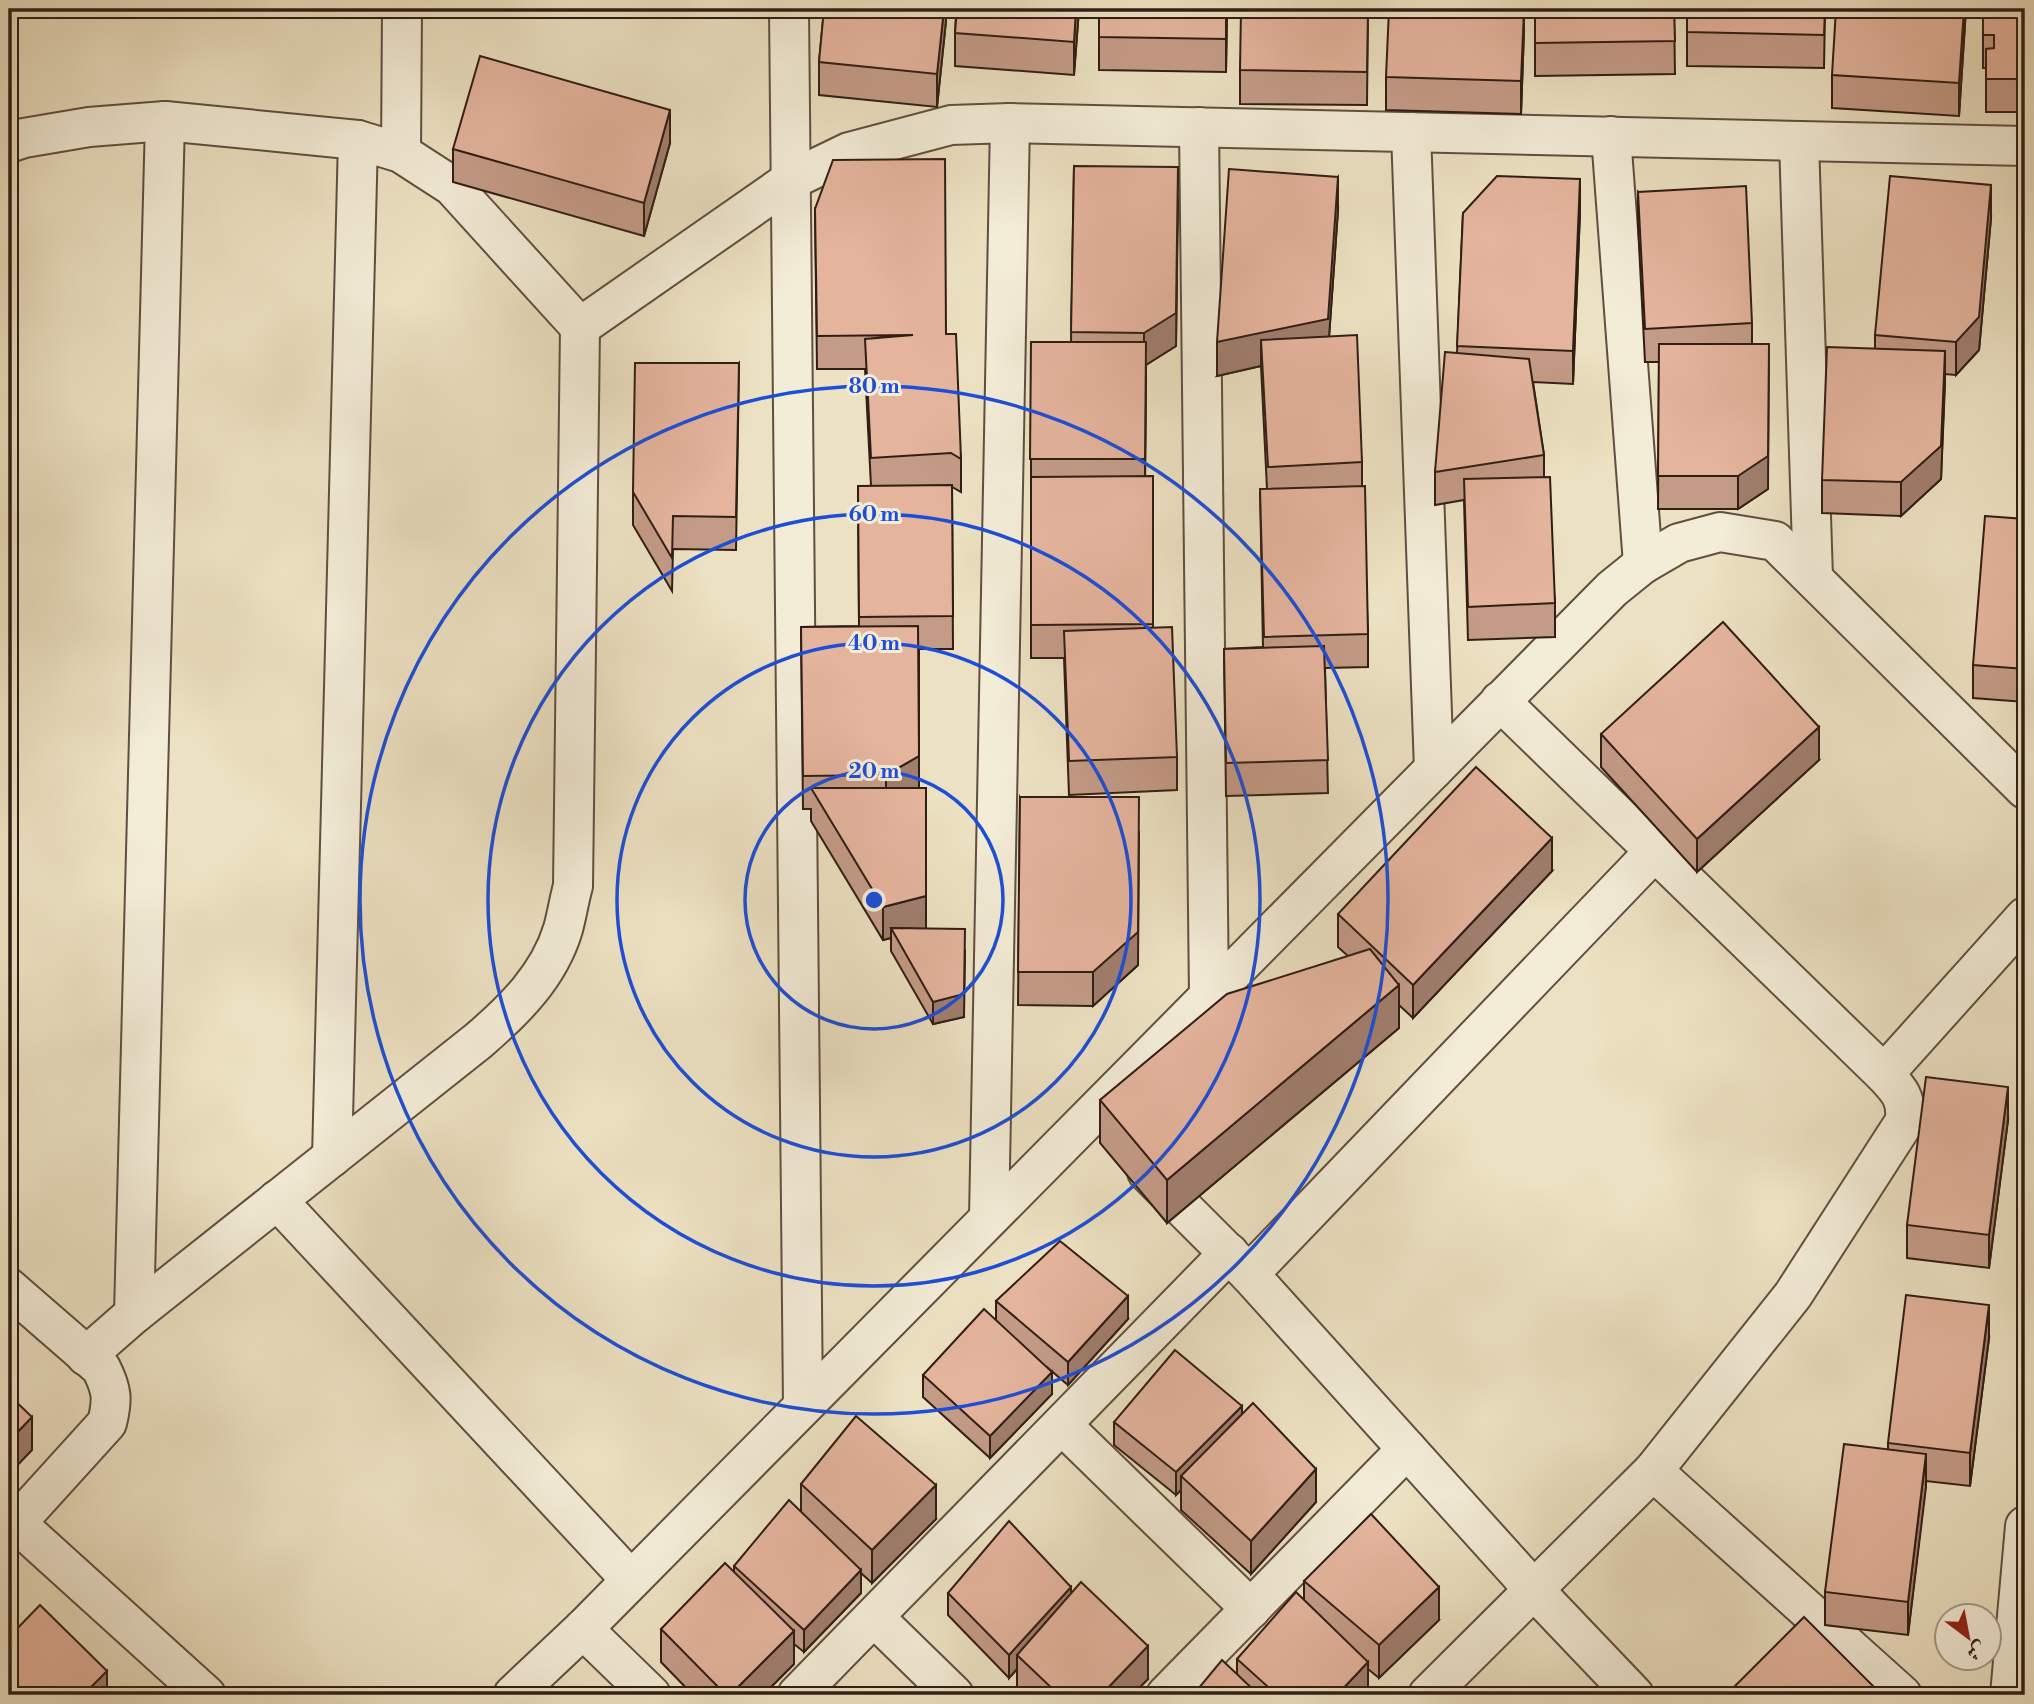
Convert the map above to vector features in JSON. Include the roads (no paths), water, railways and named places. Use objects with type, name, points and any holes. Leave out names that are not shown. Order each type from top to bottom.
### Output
[{"type":"street","points":[[401,153],[402,9]]},
{"type":"street","points":[[789,9],[803,1406]]},
{"type":"street","points":[[134,1314],[165,121]]},
{"type":"street","points":[[9,143],[89,127],[165,121],[359,140],[401,153],[452,186],[579,327],[573,886],[562,931],[542,973],[514,1010],[134,1314],[86,1356]]},
{"type":"street","points":[[989,1218],[1010,124]]},
{"type":"street","points":[[579,327],[791,180],[849,152],[951,125],[1199,127],[2025,146]]},
{"type":"street","points":[[1199,127],[1209,996]]},
{"type":"street","points":[[1410,132],[1434,769]]},
{"type":"street","points":[[1611,136],[1643,564]]},
{"type":"street","points":[[332,1157],[359,140]]},
{"type":"street","points":[[1799,141],[1813,578]]},
{"type":"street","points":[[513,1695],[583,1629],[989,1218],[1107,1132],[1209,996],[1612,589],[1643,564],[1679,543],[1720,532],[1776,541],[2025,789]]},
{"type":"street","points":[[1428,1695],[1653,1471],[1793,1295],[1905,1121],[1906,1104],[1897,1087],[1500,701]]},
{"type":"street","points":[[797,1695],[1062,1426],[1239,1264],[1655,851]]},
{"type":"street","points":[[1884,1074],[2025,916]]},
{"type":"street","points":[[1107,1132],[1239,1264],[1535,1591],[1634,1695]]},
{"type":"street","points":[[277,1200],[631,1580]]},
{"type":"street","points":[[9,1288],[101,1368],[109,1385],[112,1404],[107,1423],[12,1527],[206,1695]]},
{"type":"street","points":[[1062,1426],[1251,1609]]},
{"type":"street","points":[[1166,1695],[1407,1449]]},
{"type":"street","points":[[1653,1471],[1902,1695]]},
{"type":"street","points":[[2010,1695],[2025,1526]]},
{"type":"street","points":[[874,1617],[954,1695]]},
{"type":"street","points":[[583,1629],[651,1695]]}]
